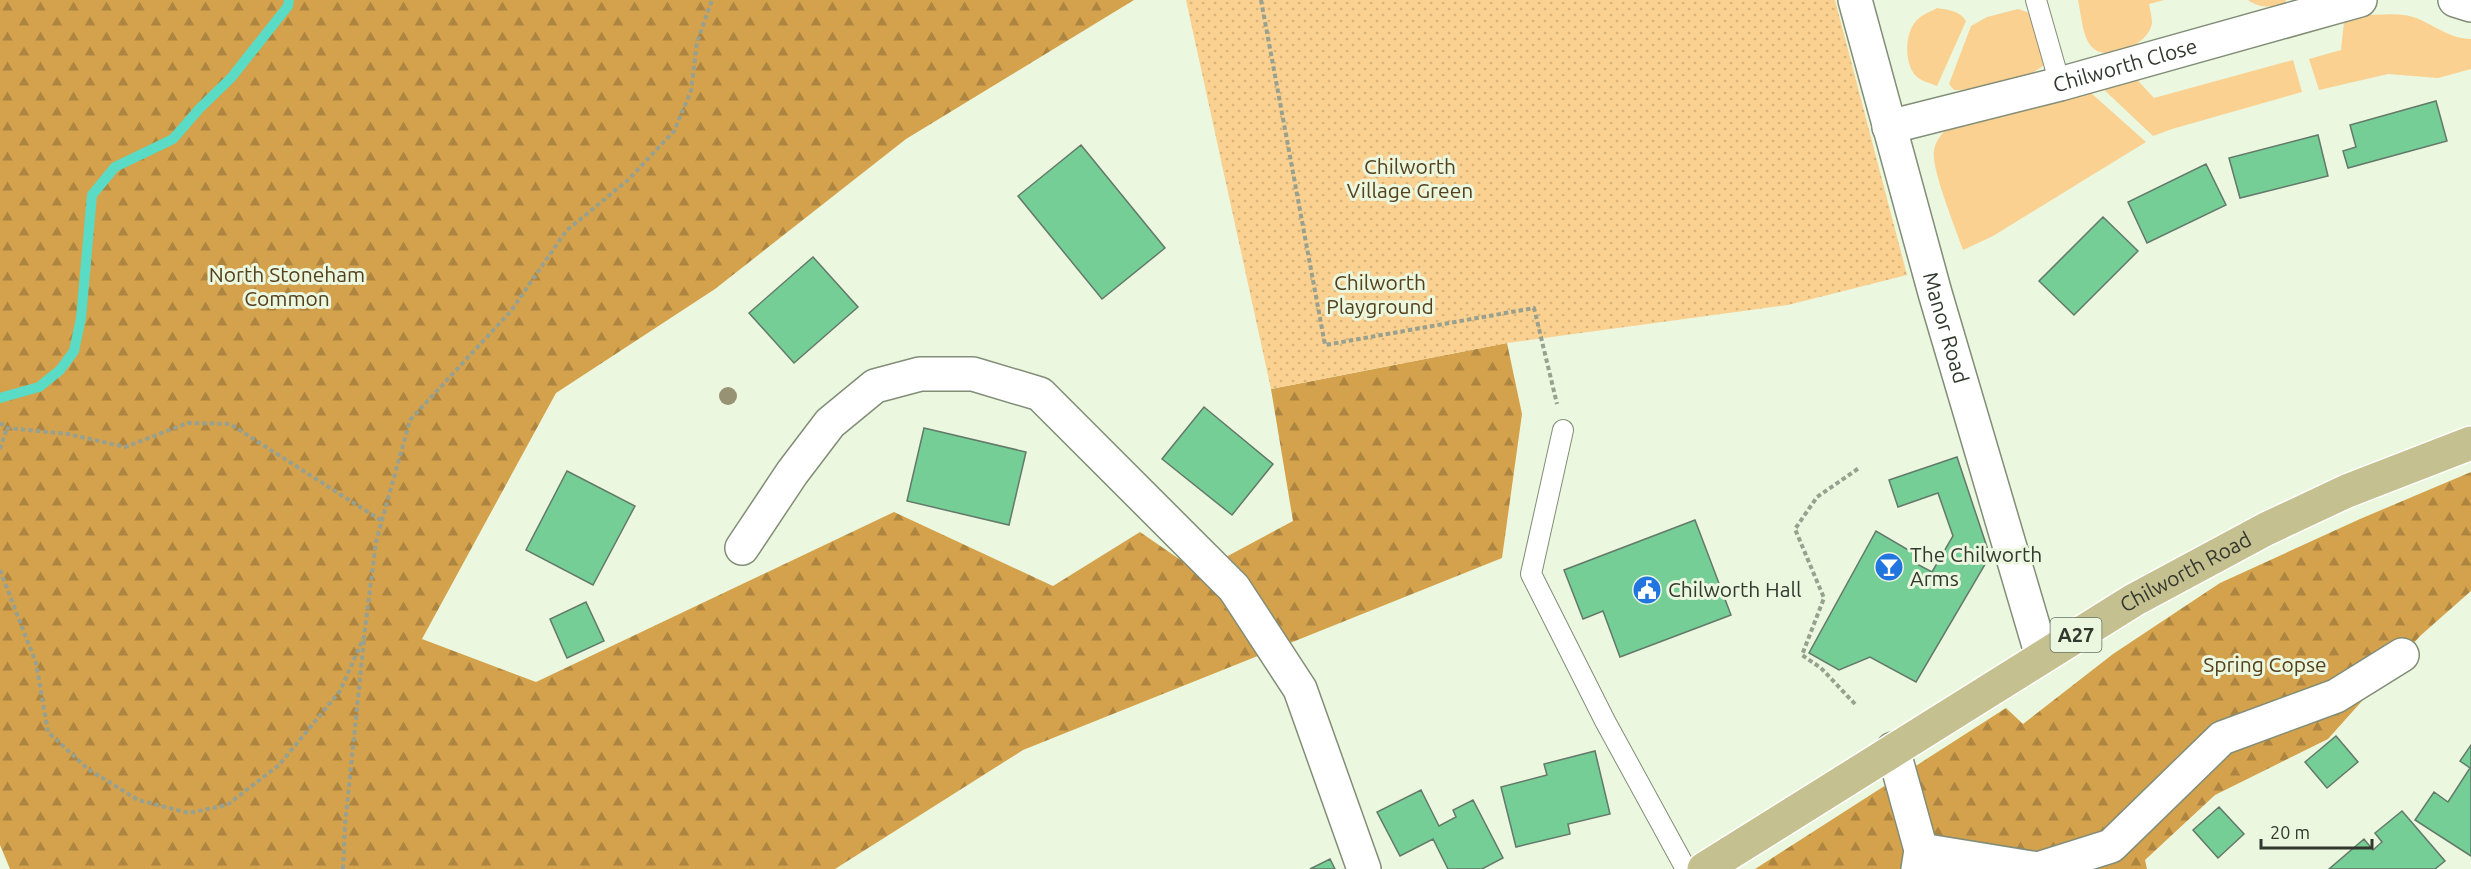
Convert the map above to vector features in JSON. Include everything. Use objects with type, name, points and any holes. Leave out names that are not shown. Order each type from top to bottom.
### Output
[{"type":"main road","name":"Chilworth Road","points":[[1704,869],[2134,600],[2266,529],[2347,491],[2471,443]]},
{"type":"street","name":"Manor Road","points":[[1855,0],[1889,127],[2042,656]]},
{"type":"street","name":"Chilworth Close","points":[[1889,127],[2060,84],[2360,0]]},
{"type":"street","points":[[2455,0],[2471,5]]},
{"type":"street","points":[[742,548],[792,473],[830,423],[875,386],[920,374],[973,374],[1040,394],[1234,588],[1300,688],[1364,869]]},
{"type":"street","points":[[1893,749],[1919,860],[2038,869],[2111,846],[2222,738],[2336,696],[2402,655]]},
{"type":"lane","points":[[2036,0],[2060,84]]},
{"type":"lane","points":[[1563,430],[1530,574],[1605,721],[1686,869]]},
{"type":"path","points":[[343,869],[345,825],[376,542],[410,420],[511,311],[566,231],[628,180],[674,131],[691,91],[697,42],[712,0]]},
{"type":"path","points":[[1261,0],[1325,345],[1534,308],[1563,430]]},
{"type":"path","points":[[0,423],[7,429],[68,434],[124,447],[188,423],[230,424],[382,521]]},
{"type":"path","points":[[0,449],[7,429]]},
{"type":"path","points":[[1855,704],[1821,668],[1802,655],[1824,598],[1795,529],[1817,497],[1859,468]]},
{"type":"path","points":[[0,570],[36,663],[48,732],[87,769],[138,800],[189,813],[227,805],[279,765],[340,691],[364,637]]},
{"type":"green space","name":"North Stoneham Common","points":[[0,0],[1134,0],[906,139],[715,289],[556,393],[422,639],[536,682],[894,512],[1053,586],[1140,532],[1198,572],[1293,521],[1271,389],[1507,343],[1522,414],[1502,558],[1023,750],[835,869],[10,869],[0,845]]},
{"type":"green space","name":"Chilworth Village Green","points":[[1186,0],[1835,0],[1907,275],[1788,305],[1507,343],[1271,389]]},
{"type":"green space","points":[[2078,0],[2164,0],[2149,4],[2152,23],[2143,38],[2126,50],[2106,53],[2098,51],[2088,41]]},
{"type":"green space","points":[[2248,0],[2286,0],[2286,4],[2262,6]]},
{"type":"green space","points":[[1937,8],[1957,13],[1966,21],[1937,86],[1915,75],[1909,63],[1907,48],[1912,26],[1923,15]]},
{"type":"green space","points":[[2018,9],[2027,12],[2035,22],[2045,64],[2027,75],[2002,83],[1954,90],[1949,84],[1971,26],[1987,17]]},
{"type":"green space","points":[[2398,14],[2413,17],[2453,36],[2471,39],[2471,69],[2438,78],[2388,74],[2319,90],[2309,59],[2341,50],[2344,22],[2352,15]]},
{"type":"green space","points":[[2293,60],[2302,92],[2153,136],[2099,85],[2128,70],[2154,98]]},
{"type":"green space","points":[[2082,85],[2146,142],[1993,236],[1963,250],[1936,171],[1934,151],[1939,138],[1948,127]]},
{"type":"green space","name":"Spring Copse","points":[[2471,472],[2471,591],[2420,636],[2328,739],[2215,795],[2145,860],[2147,869],[1755,869],[2006,708],[2023,724],[2113,654],[2220,583],[2360,519]]},
{"type":"building","points":[[2436,101],[2447,141],[2348,168],[2343,151],[2356,147],[2350,125]]},
{"type":"building","points":[[2318,135],[2328,176],[2240,198],[2229,158]]},
{"type":"building","points":[[1081,145],[1165,248],[1102,299],[1018,196]]},
{"type":"building","points":[[2206,164],[2226,205],[2147,243],[2128,202]]},
{"type":"building","points":[[2103,217],[2138,251],[2074,315],[2039,281]]},
{"type":"building","points":[[813,257],[858,307],[794,363],[749,313]]},
{"type":"building","points":[[1204,407],[1273,464],[1232,515],[1162,459]]},
{"type":"building","points":[[924,428],[1026,452],[1009,525],[907,501]]},
{"type":"building","name":"The Chilworth Arms","points":[[1957,457],[1990,556],[1916,682],[1870,657],[1839,670],[1809,653],[1876,531],[1917,555],[1913,562],[1932,572],[1953,536],[1938,493],[1898,507],[1889,480]]},
{"type":"building","points":[[567,471],[635,506],[593,585],[526,550]]},
{"type":"building","name":"Chilworth Hall","points":[[1695,520],[1731,615],[1620,657],[1603,611],[1583,619],[1564,570]]},
{"type":"building","points":[[586,602],[604,641],[567,658],[550,619]]},
{"type":"building","points":[[2336,736],[2358,762],[2327,788],[2305,762]]},
{"type":"building","points":[[2471,745],[2471,856],[2415,820],[2434,792],[2448,802],[2470,768],[2460,761]]},
{"type":"building","points":[[1595,751],[1610,814],[1568,824],[1570,834],[1516,847],[1501,787],[1547,775],[1544,764]]},
{"type":"building","points":[[1421,790],[1439,826],[1456,817],[1453,810],[1473,800],[1503,858],[1482,869],[1448,869],[1433,839],[1400,856],[1377,812]]},
{"type":"building","points":[[2219,807],[2244,834],[2218,858],[2193,830]]},
{"type":"building","points":[[2402,811],[2445,861],[2435,869],[2329,869],[2364,839],[2373,850],[2382,842],[2375,833]]},
{"type":"building","points":[[1330,859],[1335,869],[1310,869]]},
{"type":"waterway","points":[[0,398],[39,387],[60,370],[74,351],[81,318],[92,195],[115,167],[173,139],[231,78],[288,6],[289,0]]},
{"type":"place","name":"The Chilworth Arms","points":[[1889,567]]},
{"type":"place","name":"Chilworth Hall","points":[[1647,590]]},
{"type":"park label","name":"Chilworth Playground","points":[[1380,295]]}]
